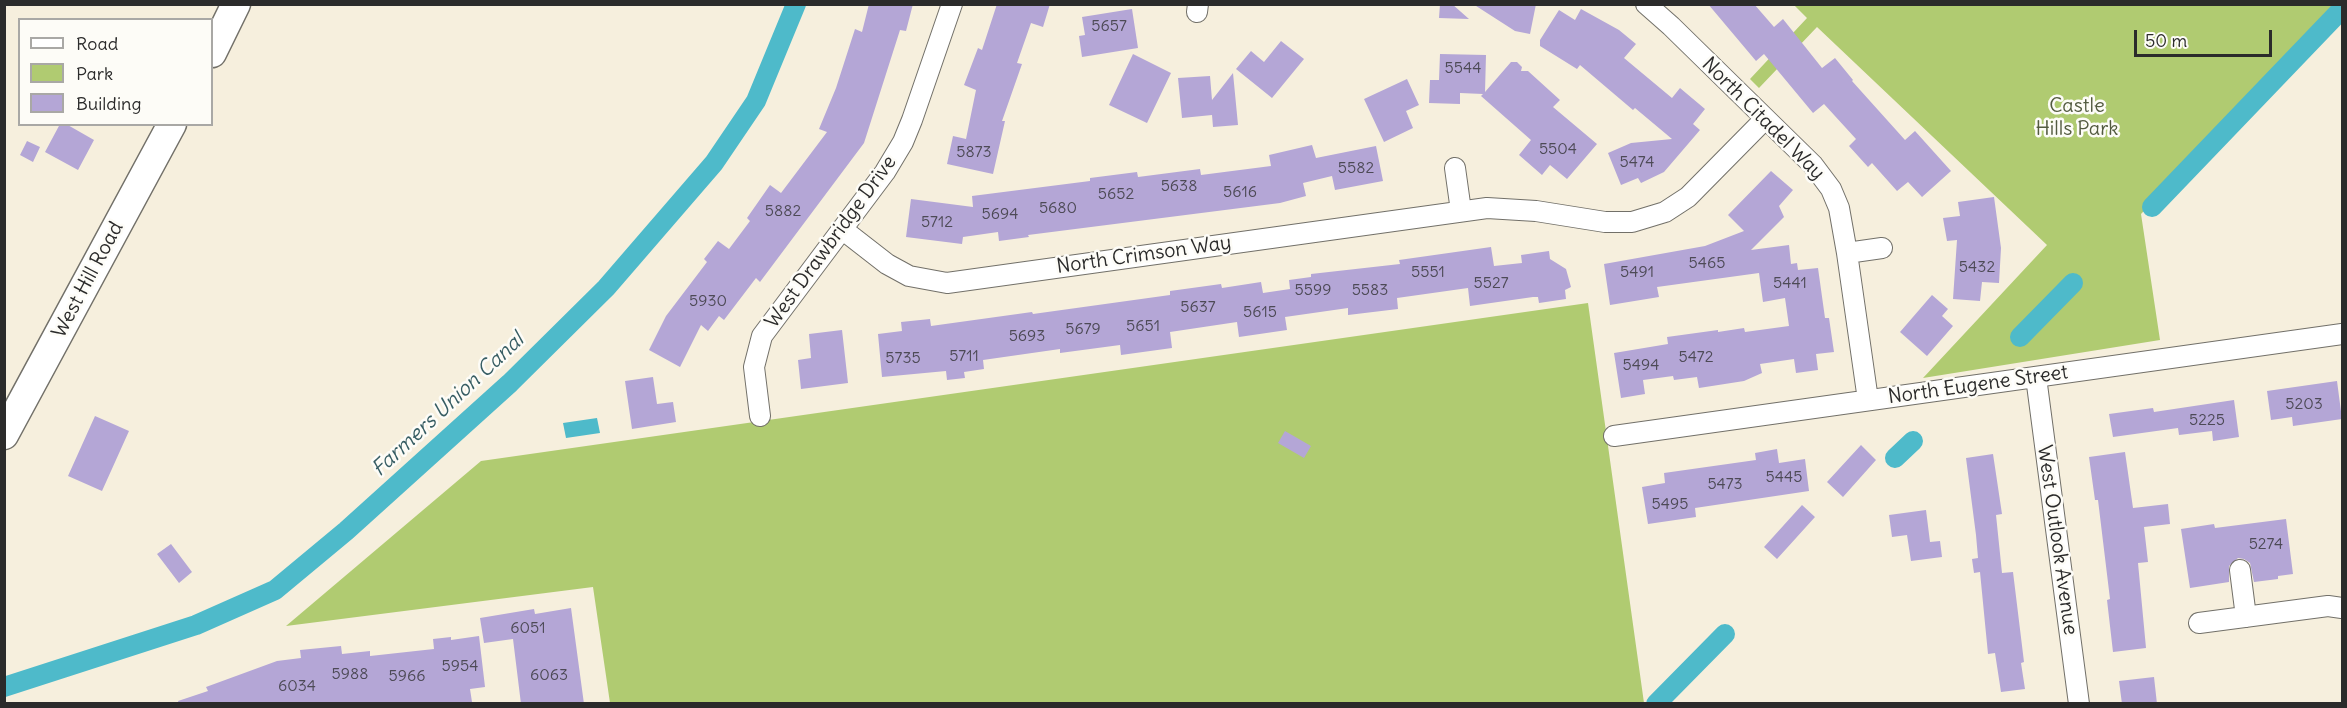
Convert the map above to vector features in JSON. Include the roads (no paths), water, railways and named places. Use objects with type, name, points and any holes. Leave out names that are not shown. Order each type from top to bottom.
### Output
[{"type":"street","points":[[213,51],[236,4]]},
{"type":"street","name":"West Drawbridge Drive","points":[[760,416],[754,367],[762,336],[885,172],[903,142],[952,4]]},
{"type":"street","name":"North Citadel Way","points":[[1646,4],[1813,165],[1831,189],[1839,208],[1847,253],[1868,400]]},
{"type":"street","name":"North Crimson Way","points":[[842,229],[887,264],[909,276],[947,283],[1487,208],[1536,211],[1605,222],[1632,222],[1665,212],[1688,197],[1765,119]]},
{"type":"street","name":"West Hill Road","points":[[4,435],[171,126]]},
{"type":"street","points":[[1455,168],[1461,211]]},
{"type":"street","points":[[1847,253],[1882,248]]},
{"type":"street","name":"North Eugene Street","points":[[1614,436],[2343,334]]},
{"type":"street","name":"West Outlook Avenue","points":[[2036,377],[2079,704]]},
{"type":"street","points":[[2240,570],[2246,617]]},
{"type":"street","points":[[2199,623],[2328,606],[2343,608]]},
{"type":"water","points":[[597,418],[600,433],[566,438],[563,423]]},
{"type":"waterway","name":"Farmers Union Canal","points":[[4,687],[196,625],[275,590],[346,531],[510,383],[606,288],[714,163],[756,101],[796,4]]},
{"type":"waterway","points":[[2152,207],[2342,9]]},
{"type":"waterway","points":[[2020,337],[2073,283]]},
{"type":"waterway","points":[[1895,458],[1913,441]]},
{"type":"waterway","points":[[1656,704],[1725,634]]},
{"type":"park label","name":"Castle Hills Park","points":[[2077,118]]}]
